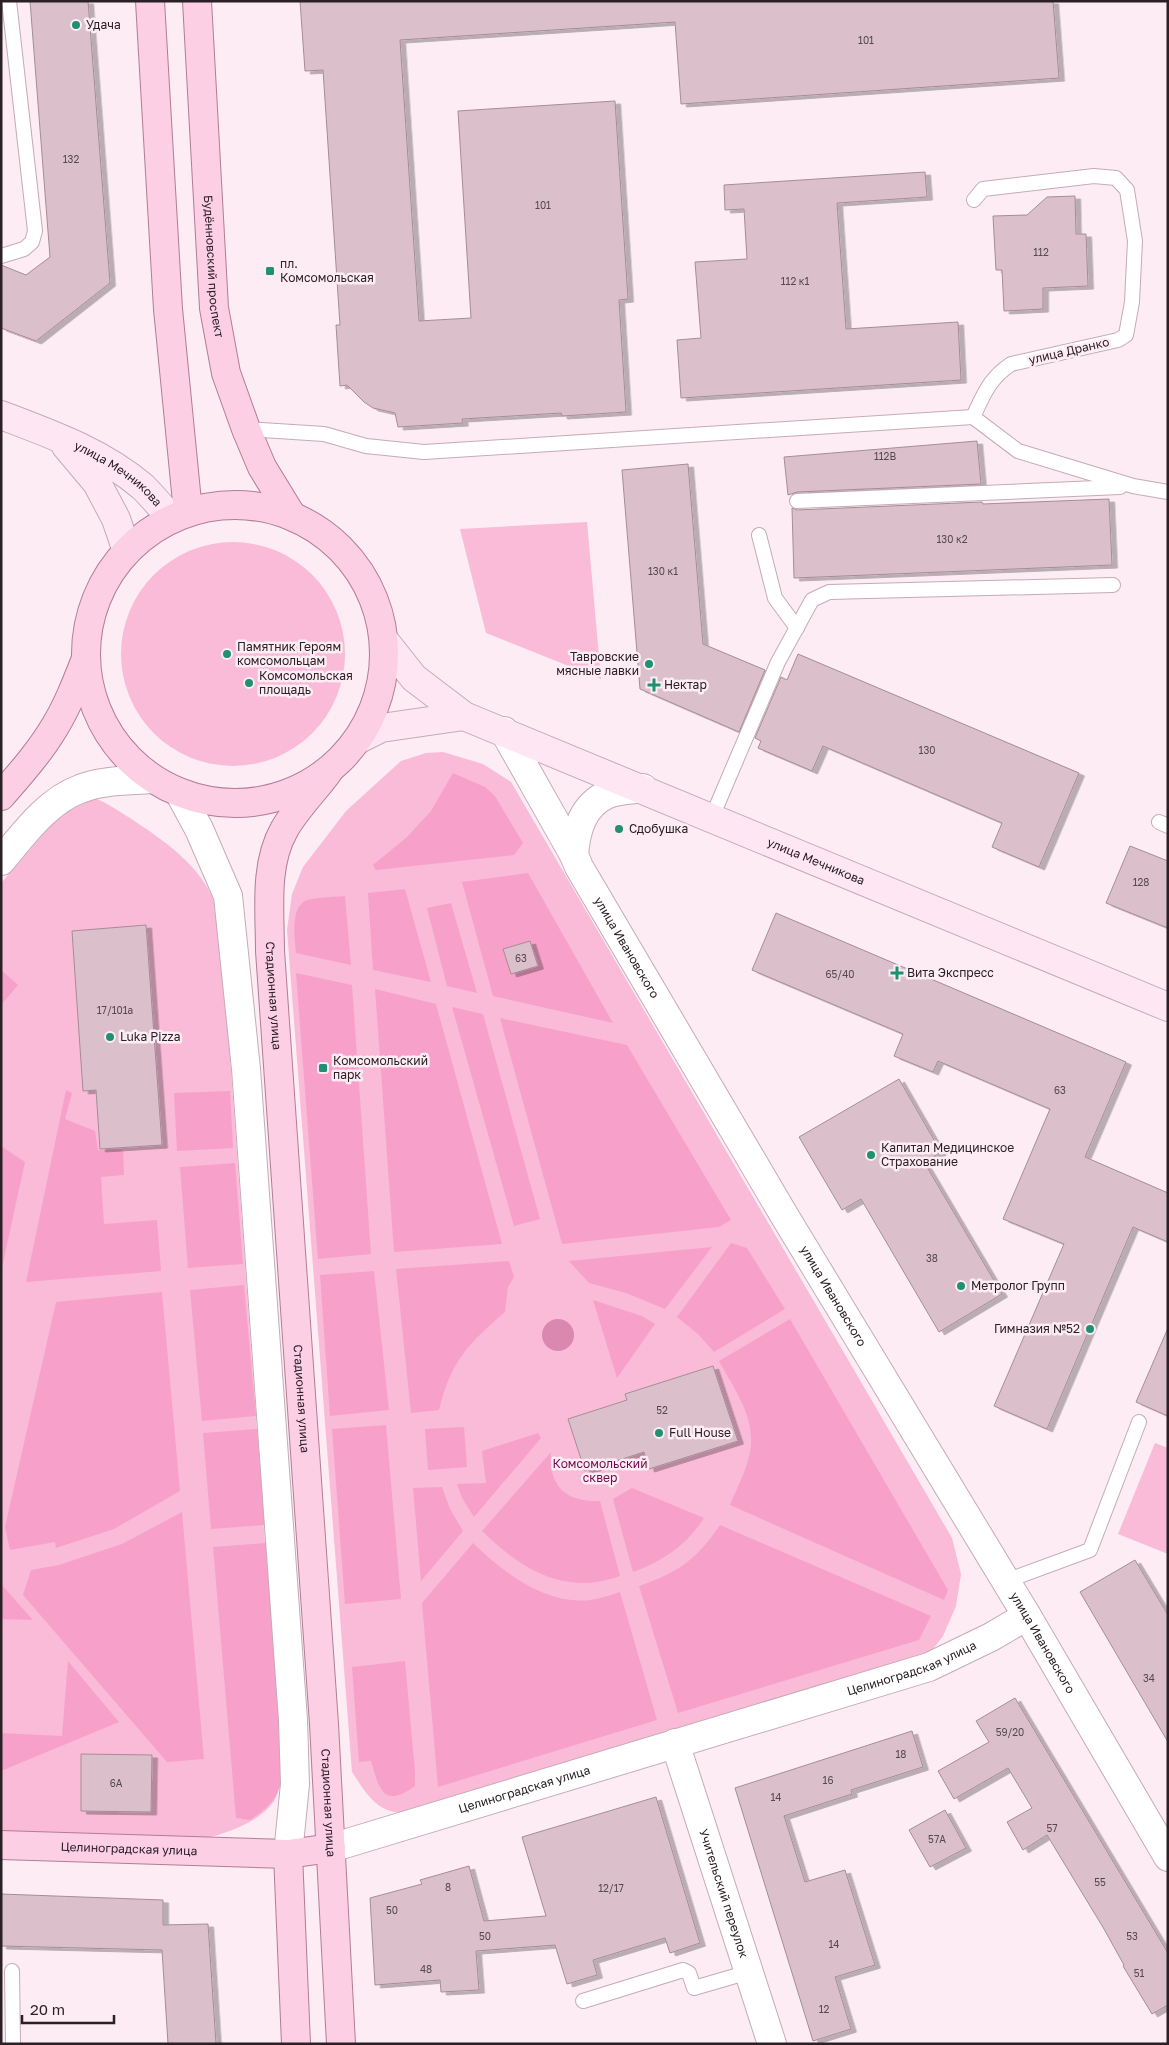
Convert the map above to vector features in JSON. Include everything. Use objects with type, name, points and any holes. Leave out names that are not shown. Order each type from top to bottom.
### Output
[{"type":"main road","points":[[150,1],[180,515]]},
{"type":"main road","name":"Будённовский проспект","points":[[197,1],[214,308],[226,373],[246,429],[262,467],[292,516]]},
{"type":"main road","name":"улица Мечникова","points":[[1,415],[59,437],[109,462],[180,515]]},
{"type":"main road","name":"улица Мечникова","points":[[59,437],[97,483],[116,519],[127,551]]},
{"type":"main road","points":[[215,506],[249,506],[292,516],[322,533],[349,558],[370,589],[384,640],[380,692],[359,739],[328,772],[293,792],[256,803],[208,802],[180,794],[152,779],[129,760],[112,740],[100,719],[90,694],[85,660],[89,621],[103,583],[127,551],[150,532],[180,515],[215,506]]},
{"type":"main road","name":"улица Мечникова","points":[[384,640],[414,678],[464,716],[504,730],[1168,1007]]},
{"type":"main road","points":[[1,796],[36,754],[54,728],[70,697],[85,660]]},
{"type":"main road","name":"улица Мечникова","points":[[359,739],[381,728],[464,716]]},
{"type":"main road","name":"Стадионная улица","points":[[328,772],[284,830],[274,854],[270,880],[270,951],[324,1724],[341,2044]]},
{"type":"main road","name":"Целиноградская улица","points":[[1,1845],[288,1854],[331,1848]]},
{"type":"main road","points":[[288,1854],[296,2044]]},
{"type":"street","name":"улица Ивановского","points":[[504,730],[579,867],[784,1215],[1027,1616],[1168,1857]]},
{"type":"street","points":[[1,861],[54,804],[79,789],[100,783],[152,779]]},
{"type":"street","points":[[574,855],[576,834],[589,806],[609,794],[643,788]]},
{"type":"street","points":[[180,794],[199,829],[228,896],[246,1068],[293,1720],[295,1784],[288,1854]]},
{"type":"street","name":"Целиноградская улица","points":[[331,1848],[929,1667],[991,1637],[1027,1616]]},
{"type":"street","name":"Учительский переулок","points":[[675,1743],[772,2044]]},
{"type":"lane","points":[[1,256],[28,245],[32,242],[35,231],[9,1]]},
{"type":"lane","name":"улица Дранко","points":[[973,417],[997,373],[1011,364],[1118,340],[1126,334],[1132,302],[1135,241],[1127,190],[1116,178],[1094,176],[983,190],[974,200]]},
{"type":"lane","points":[[246,429],[324,434],[366,446],[424,452],[973,417],[1018,451],[1133,486],[1168,492]]},
{"type":"lane","points":[[797,501],[1133,486]]},
{"type":"lane","points":[[759,535],[775,598],[797,628]]},
{"type":"lane","points":[[712,817],[778,662],[812,600],[829,592],[1113,585]]},
{"type":"lane","points":[[1006,1581],[1090,1550],[1139,1422]]},
{"type":"lane","points":[[583,2000],[683,1970],[689,1973],[694,1988],[749,1972]]},
{"type":"lane","points":[[12,1972],[13,2044]]},
{"type":"green space","points":[[587,522],[601,679],[486,633],[460,529]]},
{"type":"green space","points":[[233,542],[255,544],[286,555],[304,567],[320,583],[332,601],[340,621],[345,654],[343,676],[332,707],[320,725],[304,741],[286,753],[266,761],[233,766],[211,764],[180,753],[162,741],[146,725],[134,707],[126,687],[121,654],[123,632],[134,601],[146,583],[162,567],[180,555],[200,547]]},
{"type":"green space","name":"Комсомольский сквер","points":[[443,752],[483,764],[511,782],[952,1538],[961,1574],[956,1606],[943,1636],[930,1653],[408,1812],[398,1812],[381,1807],[374,1801],[362,1788],[352,1772],[287,930],[292,894],[303,867],[346,811],[401,761],[426,753]]},
{"type":"green space","points":[[86,795],[98,799],[143,826],[180,855],[192,867],[210,892],[216,907],[222,945],[282,1780],[273,1802],[258,1817],[222,1834],[205,1838],[1,1831],[1,883],[67,807]]},
{"type":"green space","points":[[1155,1443],[1168,1448],[1168,1554],[1118,1534]]},
{"type":"shaded area","points":[[453,773],[485,787],[495,796],[523,843],[514,855],[376,870],[373,865],[407,837],[431,811]]},
{"type":"shaded area","points":[[528,873],[613,1023],[493,996],[462,882]]},
{"type":"shaded area","points":[[405,889],[431,982],[373,970],[368,893]]},
{"type":"shaded area","points":[[345,896],[351,965],[296,953],[294,925],[300,905],[305,901],[313,899]]},
{"type":"shaded area","points":[[451,903],[477,993],[447,986],[427,908]]},
{"type":"shaded area","points":[[1,970],[18,985],[1,1005]]},
{"type":"shaded area","points":[[296,973],[352,985],[371,1254],[318,1259]]},
{"type":"shaded area","points":[[375,989],[436,1004],[502,1244],[394,1252]]},
{"type":"shaded area","points":[[452,1007],[483,1014],[540,1219],[514,1226]]},
{"type":"shaded area","points":[[500,1018],[627,1045],[731,1220],[719,1227],[562,1244]]},
{"type":"shaded area","points":[[66,1090],[72,1093],[65,1119],[95,1131],[98,1150],[123,1149],[124,1175],[101,1177],[104,1224],[157,1220],[161,1271],[26,1282]]},
{"type":"shaded area","points":[[230,1091],[233,1148],[177,1151],[174,1093]]},
{"type":"shaded area","points":[[1,1146],[25,1162],[1,1272]]},
{"type":"shaded area","points":[[235,1163],[243,1264],[188,1268],[180,1167]]},
{"type":"shaded area","points":[[731,1243],[747,1248],[785,1309],[714,1352],[699,1335],[677,1317]]},
{"type":"shaded area","points":[[712,1247],[665,1309],[626,1293],[589,1283],[569,1261]]},
{"type":"shaded area","points":[[509,1261],[514,1277],[508,1287],[505,1312],[471,1344],[455,1366],[439,1410],[411,1413],[396,1269]]},
{"type":"shaded area","points":[[374,1271],[389,1410],[330,1416],[320,1275]]},
{"type":"shaded area","points":[[244,1285],[256,1416],[202,1421],[190,1290]]},
{"type":"shaded area","points":[[162,1292],[180,1491],[114,1529],[56,1548],[55,1542],[10,1550],[5,1527],[56,1302]]},
{"type":"shaded area","points":[[593,1300],[642,1316],[655,1324],[617,1378]]},
{"type":"shaded area","points":[[558,1319],[570,1323],[574,1335],[570,1347],[558,1351],[546,1347],[542,1335],[546,1323]]},
{"type":"shaded area","points":[[790,1319],[948,1590],[944,1600],[730,1505],[747,1464],[751,1439],[748,1418],[744,1408],[719,1361]]},
{"type":"shaded area","points":[[386,1425],[401,1599],[345,1604],[332,1429]]},
{"type":"shaded area","points":[[464,1427],[467,1467],[428,1470],[425,1429]]},
{"type":"shaded area","points":[[257,1429],[265,1525],[211,1529],[203,1433]]},
{"type":"shaded area","points":[[538,1433],[541,1438],[474,1517],[462,1498],[457,1484],[486,1483],[482,1451]]},
{"type":"shaded area","points":[[551,1452],[553,1475],[556,1483],[562,1490],[578,1499],[600,1501],[620,1576],[580,1583],[562,1581],[545,1576],[528,1568],[497,1545],[482,1531]]},
{"type":"shaded area","points":[[442,1487],[450,1509],[463,1531],[421,1581],[413,1488]]},
{"type":"shaded area","points":[[632,1488],[704,1518],[690,1536],[673,1551],[654,1563],[633,1572],[613,1499]]},
{"type":"shaded area","points":[[182,1512],[204,1759],[167,1762],[23,1595],[31,1570],[59,1565],[122,1544]]},
{"type":"shaded area","points":[[720,1525],[931,1616],[919,1640],[678,1713],[639,1586],[676,1570],[686,1563],[703,1547]]},
{"type":"shaded area","points":[[266,1543],[283,1776],[272,1802],[250,1820],[236,1818],[213,1547]]},
{"type":"shaded area","points":[[473,1543],[511,1575],[541,1592],[573,1600],[590,1600],[620,1592],[657,1720],[438,1787],[422,1603]]},
{"type":"shaded area","points":[[1,1584],[33,1620],[1,1619]]},
{"type":"shaded area","points":[[68,1661],[119,1722],[1,1771],[1,1733],[62,1736]]},
{"type":"shaded area","points":[[405,1661],[415,1786],[395,1796],[384,1792],[380,1787],[371,1761],[359,1762],[352,1667]]},
{"type":"building","points":[[30,1],[88,1],[110,283],[36,341],[1,328],[1,265],[26,275],[50,257]]},
{"type":"building","points":[[300,1],[1053,1],[1059,78],[681,104],[675,22],[400,40],[419,321],[471,318],[458,111],[615,101],[628,299],[619,300],[626,412],[562,416],[561,413],[462,419],[463,423],[398,427],[395,413],[373,408],[347,385],[340,386],[336,325],[340,325],[323,70],[305,71]]},
{"type":"building","points":[[925,172],[927,197],[837,203],[846,329],[958,322],[961,380],[681,398],[677,340],[701,338],[695,262],[747,259],[744,209],[725,210],[724,185]]},
{"type":"building","points":[[1075,196],[1076,234],[1086,234],[1088,286],[1043,288],[1043,309],[1004,311],[1002,270],[996,270],[993,216],[1027,215],[1047,197]]},
{"type":"building","points":[[977,441],[981,484],[797,492],[788,495],[784,457]]},
{"type":"building","points":[[688,464],[703,644],[765,670],[739,732],[640,689],[622,470]]},
{"type":"building","points":[[1109,499],[1112,565],[794,578],[792,508],[797,510]]},
{"type":"building","points":[[798,654],[1079,773],[1039,867],[992,847],[1002,823],[823,746],[812,771],[758,748],[761,741],[755,738],[781,677],[787,680]]},
{"type":"building","points":[[1130,846],[1168,861],[1168,928],[1106,903]]},
{"type":"building","points":[[776,913],[1126,1062],[1085,1157],[1168,1193],[1168,1242],[1133,1227],[1047,1429],[994,1406],[1064,1244],[1003,1219],[1050,1109],[938,1061],[933,1072],[894,1056],[903,1034],[752,970]]},
{"type":"building","points":[[146,925],[162,1145],[100,1149],[96,1090],[83,1091],[72,931]]},
{"type":"building","points":[[530,941],[538,966],[511,974],[503,949]]},
{"type":"building","points":[[899,1079],[941,1152],[924,1162],[1002,1294],[939,1332],[861,1199],[842,1210],[799,1137]]},
{"type":"building","points":[[1168,1328],[1168,1416],[1136,1402]]},
{"type":"building","points":[[713,1366],[738,1441],[649,1469],[644,1452],[585,1471],[568,1419],[627,1400],[625,1394]]},
{"type":"building","points":[[1135,1560],[1168,1615],[1168,1742],[1080,1592]]},
{"type":"building","points":[[1015,1698],[1168,1953],[1168,2005],[1152,2014],[1123,1966],[1104,1929],[1047,1835],[1023,1850],[1007,1822],[1032,1808],[1008,1768],[954,1799],[938,1771],[989,1742],[976,1721]]},
{"type":"building","points":[[912,1731],[923,1767],[851,1790],[852,1794],[784,1816],[805,1882],[845,1870],[875,1965],[835,1977],[851,2029],[813,2041],[735,1788]]},
{"type":"building","points":[[81,1754],[152,1755],[151,1812],[81,1811]]},
{"type":"building","points":[[656,1797],[700,1943],[670,1953],[665,1938],[593,1960],[597,1975],[567,1984],[555,1945],[476,1951],[479,1990],[441,1992],[440,1980],[375,1985],[370,1898],[422,1884],[420,1880],[469,1866],[484,1921],[546,1916],[522,1837]]},
{"type":"building","points":[[945,1810],[966,1848],[930,1867],[909,1830]]},
{"type":"building","points":[[1,1894],[163,1900],[163,1925],[208,1924],[216,2044],[168,2044],[162,1950],[1,1946]]},
{"type":"place","name":"Удача","points":[[76,25]]},
{"type":"place","name":"пл. Комсомольская","points":[[270,271]]},
{"type":"place","name":"Памятник Героям комсомольцам","points":[[227,654]]},
{"type":"place","name":"Тавровские мясные лавки","points":[[649,664]]},
{"type":"place","name":"Комсомольская площадь","points":[[249,683]]},
{"type":"place","name":"Нектар","points":[[654,685]]},
{"type":"place","name":"Сдобушка","points":[[619,829]]},
{"type":"place","name":"Вита Экспресс","points":[[897,973]]},
{"type":"place","name":"Luka Pizza","points":[[110,1037]]},
{"type":"place","name":"Комсомольский парк","points":[[323,1068]]},
{"type":"place","name":"Капитал Медицинское Страхование","points":[[871,1155]]},
{"type":"place","name":"Метролог Групп","points":[[961,1286]]},
{"type":"place","name":"Гимназия №52","points":[[1090,1329]]},
{"type":"place","name":"Full House","points":[[659,1433]]}]
